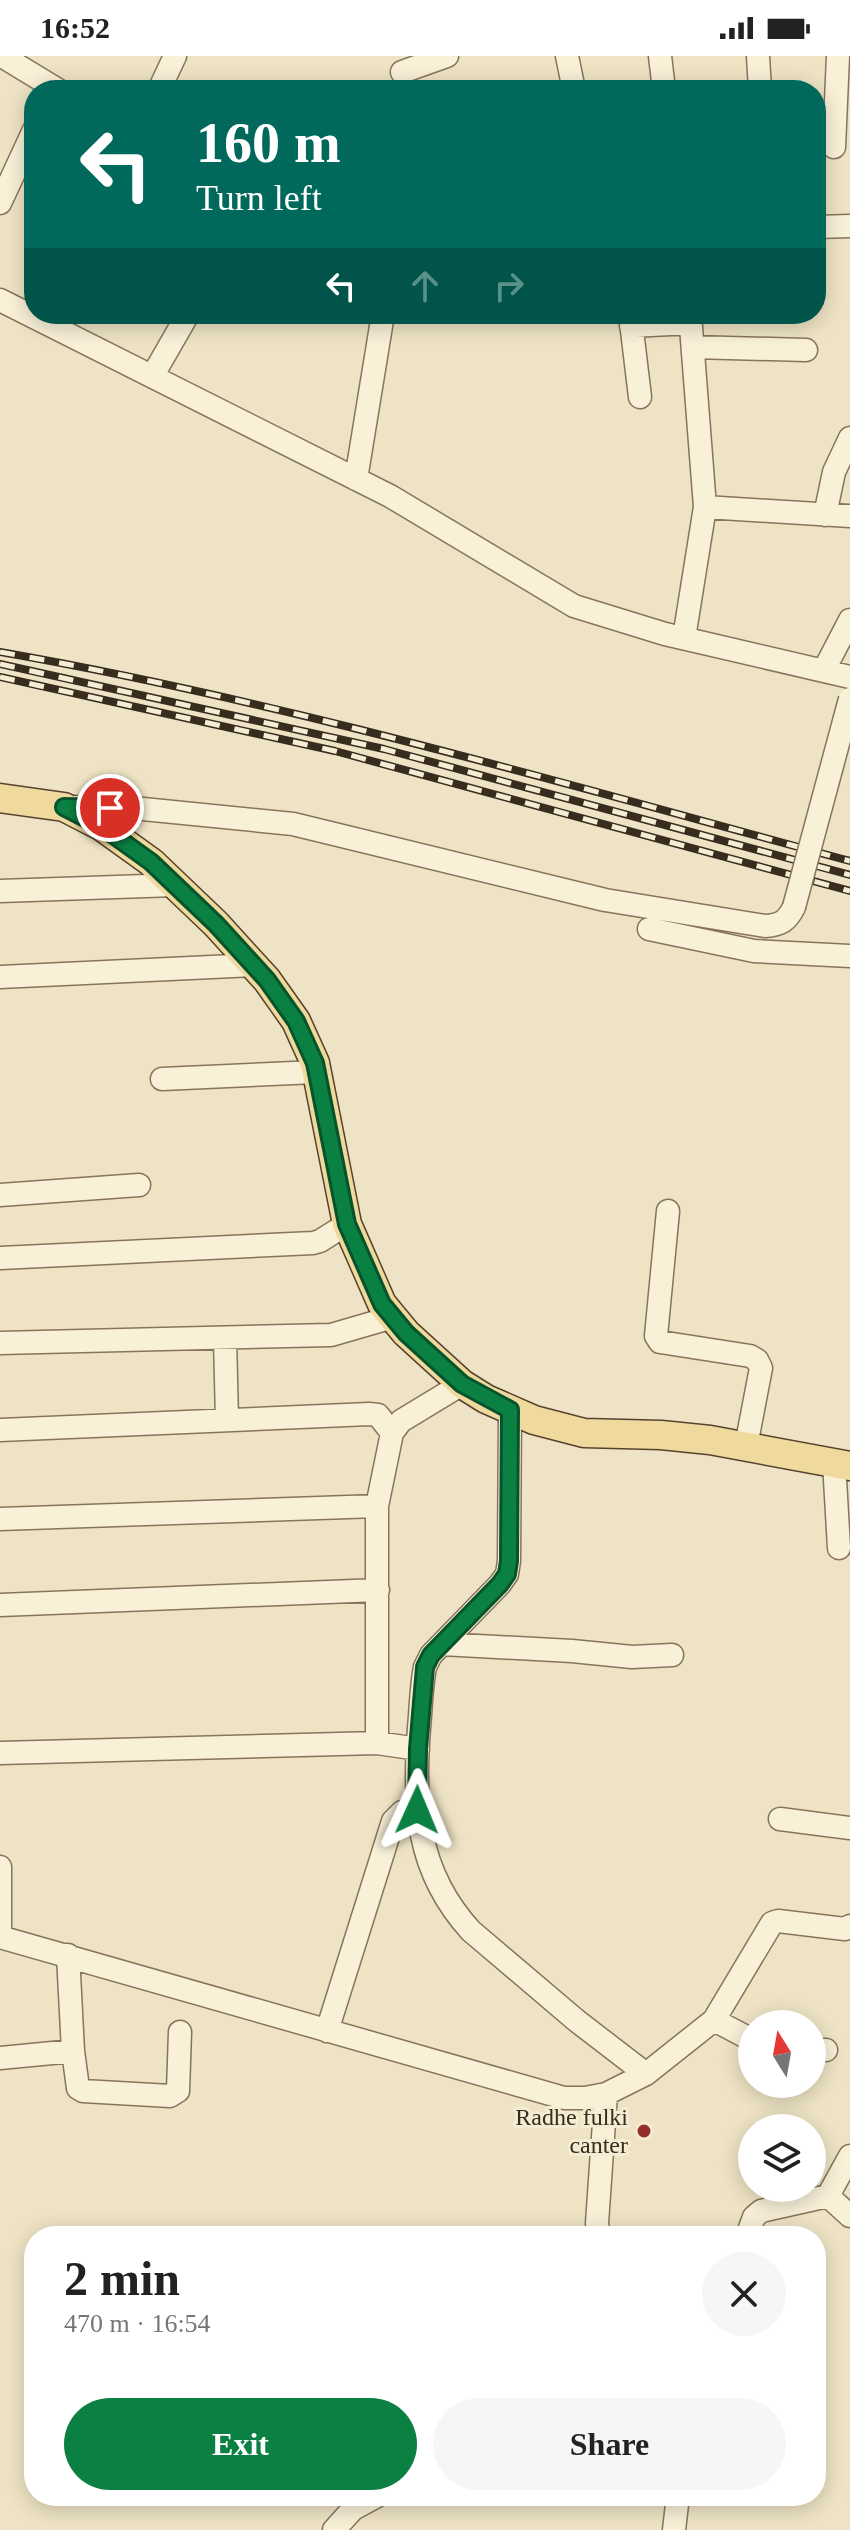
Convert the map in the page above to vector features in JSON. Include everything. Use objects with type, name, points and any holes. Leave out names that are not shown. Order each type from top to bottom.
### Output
[{"type":"main road","points":[[0,798],[64,807],[101,826],[151,862],[254,965],[296,1021],[316,1072],[347,1224],[382,1304],[406,1333],[462,1384],[534,1420],[584,1433],[661,1435],[746,1446],[842,1464]]},
{"type":"street","points":[[2,56],[41,80]]},
{"type":"street","points":[[164,80],[175,56]]},
{"type":"street","points":[[402,72],[447,56]]},
{"type":"street","points":[[567,56],[572,80]]},
{"type":"street","points":[[660,56],[663,80]]},
{"type":"street","points":[[758,56],[759,80]]},
{"type":"street","points":[[833,147],[838,56]]},
{"type":"street","points":[[0,203],[24,151]]},
{"type":"street","points":[[826,227],[850,226]]},
{"type":"street","points":[[0,300],[24,310]]},
{"type":"street","points":[[54,324],[390,496],[574,606],[684,638],[850,677]]},
{"type":"street","points":[[153,375],[182,324]]},
{"type":"street","points":[[356,479],[381,324]]},
{"type":"street","points":[[631,324],[640,397]]},
{"type":"street","points":[[684,638],[705,507],[691,324]]},
{"type":"street","points":[[693,347],[806,350]]},
{"type":"street","points":[[825,515],[834,472],[850,438]]},
{"type":"street","points":[[705,507],[850,516]]},
{"type":"street","points":[[824,670],[850,620]]},
{"type":"street","points":[[64,807],[133,808],[303,826],[605,900],[765,926],[779,925],[788,918],[794,907],[850,699]]},
{"type":"street","points":[[0,891],[175,885]]},
{"type":"street","points":[[649,929],[754,951],[850,956]]},
{"type":"street","points":[[0,977],[254,965]]},
{"type":"street","points":[[162,1079],[316,1072]]},
{"type":"street","points":[[0,1195],[139,1185]]},
{"type":"street","points":[[668,1211],[656,1336],[660,1342],[750,1356],[757,1360],[761,1368],[746,1446]]},
{"type":"street","points":[[0,1258],[313,1243],[347,1224]]},
{"type":"street","points":[[0,1343],[331,1335],[393,1317]]},
{"type":"street","points":[[225,1339],[227,1420]]},
{"type":"street","points":[[377,1743],[377,1506],[392,1433],[401,1421],[462,1384]]},
{"type":"street","points":[[510,1410],[507,1574],[431,1655],[425,1667],[418,1749],[417,1810],[423,1845],[443,1893],[455,1914],[471,1931],[577,2021],[646,2074]]},
{"type":"street","points":[[0,1430],[369,1414],[378,1415],[392,1433]]},
{"type":"street","points":[[839,1548],[842,1464]]},
{"type":"street","points":[[0,1519],[377,1506]]},
{"type":"street","points":[[0,1605],[378,1590]]},
{"type":"street","points":[[442,1644],[632,1657],[672,1655]]},
{"type":"street","points":[[0,1753],[377,1743],[418,1749]]},
{"type":"street","points":[[327,2031],[393,1821],[402,1812],[417,1810]]},
{"type":"street","points":[[780,1819],[850,1828]]},
{"type":"street","points":[[0,1867],[0,1937],[564,2098],[606,2094],[646,2074],[714,2020],[772,1923],[778,1921],[845,1929],[850,1926]]},
{"type":"street","points":[[68,1955],[76,2083],[83,2091],[170,2096],[178,2091],[180,2032]]},
{"type":"street","points":[[714,2020],[738,2033]]},
{"type":"street","points":[[0,2058],[73,2051]]},
{"type":"street","points":[[597,2226],[606,2094]]},
{"type":"street","points":[[751,2226],[761,2211],[828,2196],[850,2156]]},
{"type":"street","points":[[828,2196],[850,2216]]},
{"type":"street","points":[[334,2530],[359,2506]]},
{"type":"street","points":[[674,2530],[677,2506]]},
{"type":"railway","points":[[0,652],[108,672],[321,720],[850,861]]},
{"type":"railway","points":[[0,664],[384,749],[850,875]]},
{"type":"railway","points":[[0,677],[335,751],[850,891]]},
{"type":"place","name":"Radhe fulki canter","points":[[644,2131]]},
{"type":"route","points":[[110,808],[64,807],[101,826],[151,862],[254,965],[296,1021],[315,1063],[347,1224],[382,1304],[406,1333],[462,1384],[510,1410],[507,1574],[431,1655],[425,1667],[418,1749],[417,1810]]}]
